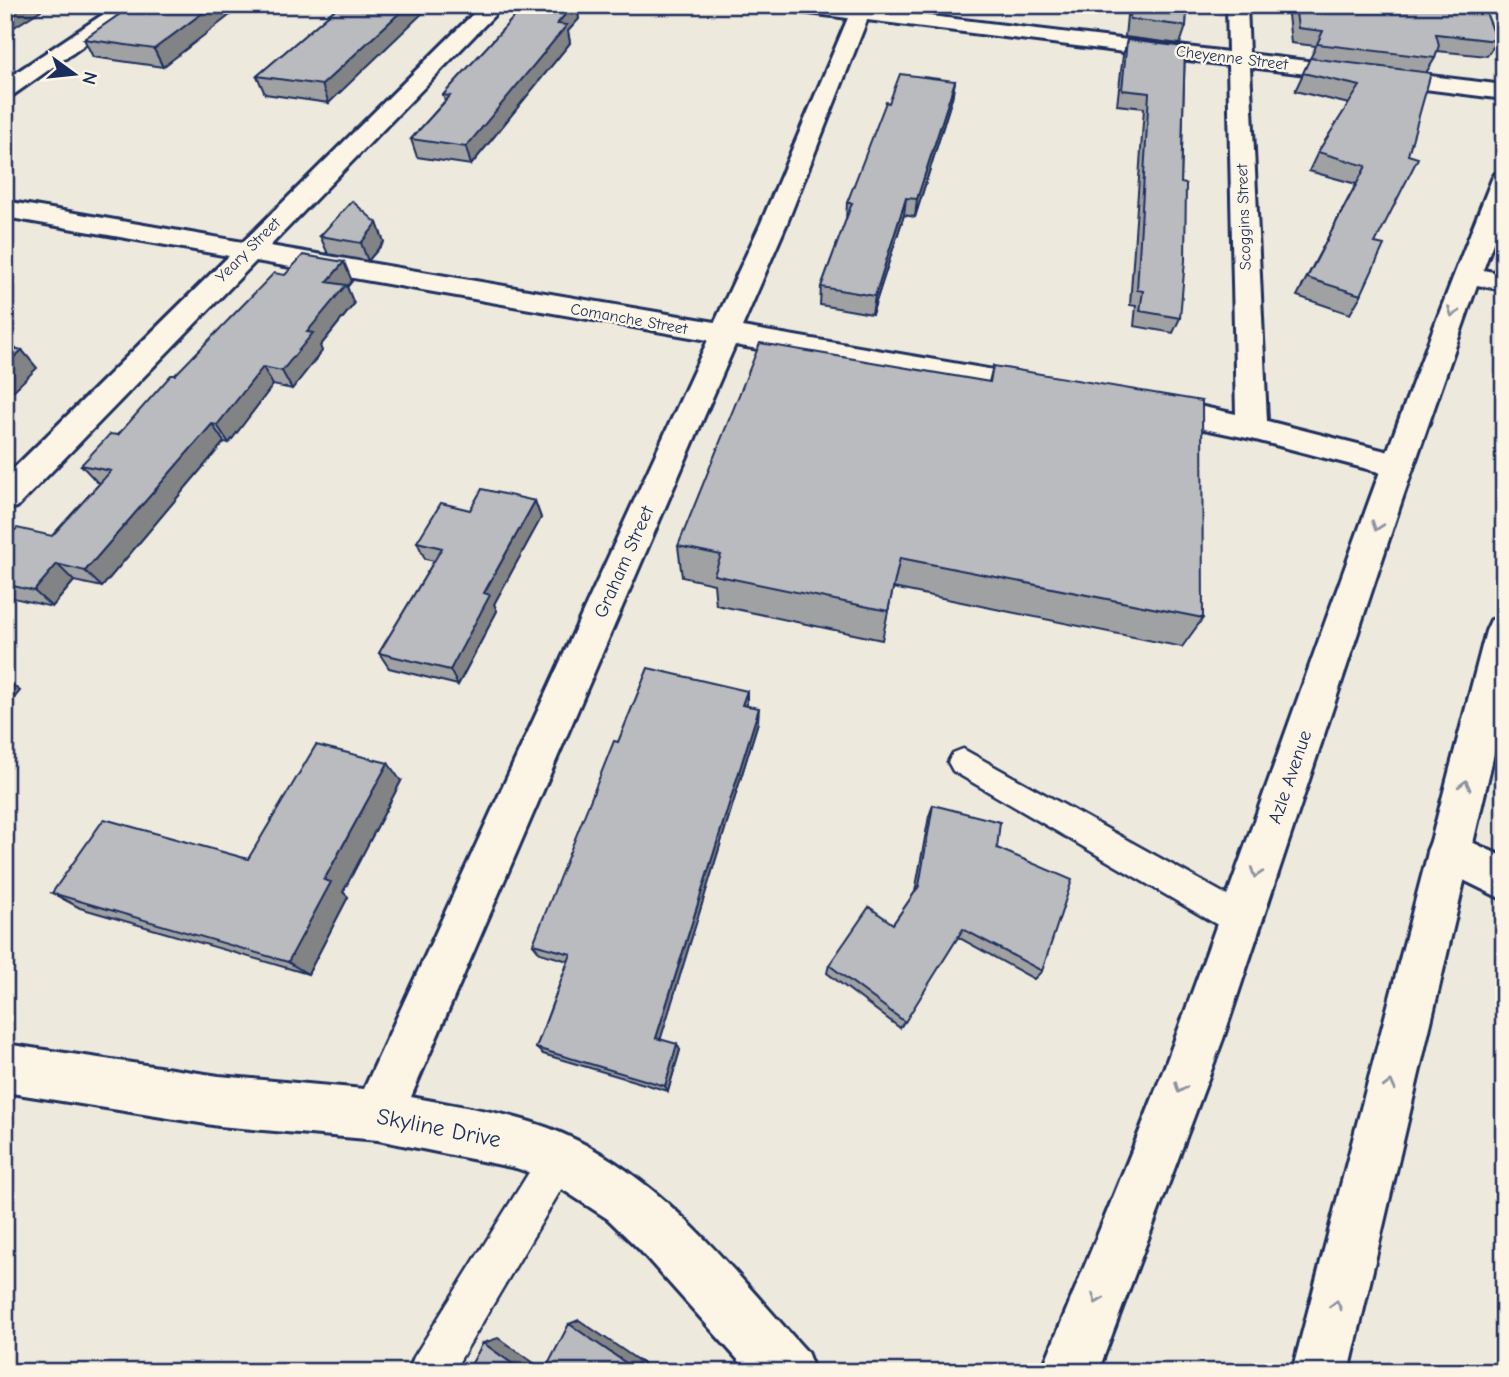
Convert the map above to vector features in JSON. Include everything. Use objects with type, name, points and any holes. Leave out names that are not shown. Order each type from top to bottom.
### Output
[{"type":"street","points":[[5,90],[131,5]]},
{"type":"street","name":"Yeary Street","points":[[5,498],[246,252],[494,5]]},
{"type":"street","name":"Cheyenne Street","points":[[793,5],[861,10],[1504,92]]},
{"type":"street","name":"Scoggins Street","points":[[1237,5],[1252,428]]},
{"type":"street","name":"Graham Street","points":[[378,1115],[774,223],[861,10]]},
{"type":"street","name":"Azle Avenue","points":[[1069,1372],[1197,1044],[1398,465],[1466,275],[1504,179]]},
{"type":"street","name":"Comanche Street","points":[[5,209],[1067,393]]},
{"type":"street","points":[[1466,275],[1504,282]]},
{"type":"street","points":[[1122,402],[1252,428],[1398,465]]},
{"type":"street","points":[[1320,1372],[1504,631]]},
{"type":"street","points":[[1448,851],[1504,878]]},
{"type":"street","name":"Skyline Drive","points":[[5,1068],[219,1101],[378,1115],[516,1143],[559,1158],[626,1201],[658,1230],[782,1370]]},
{"type":"lane","points":[[963,762],[1240,920]]},
{"type":"lane","points":[[429,1372],[559,1158]]},
{"type":"building","points":[[133,5],[213,5],[154,49],[84,39]]},
{"type":"building","points":[[340,5],[408,5],[322,85],[257,76]]},
{"type":"building","points":[[525,5],[573,5],[557,24],[567,25],[466,147],[411,139],[450,96],[443,95]]},
{"type":"building","points":[[1131,5],[1187,5],[1186,26],[1130,19]]},
{"type":"building","points":[[1295,5],[1483,5],[1497,41],[1436,34],[1439,45],[1435,58],[1317,44],[1323,31],[1298,28]]},
{"type":"building","points":[[1127,40],[1185,47],[1181,183],[1186,184],[1185,260],[1180,318],[1140,311],[1143,291],[1137,290],[1149,93],[1122,90]]},
{"type":"building","points":[[1310,58],[1431,73],[1408,155],[1418,158],[1375,243],[1384,245],[1361,295],[1307,278],[1366,166],[1318,152],[1360,86],[1303,73]]},
{"type":"building","points":[[900,74],[955,81],[917,199],[906,198],[875,296],[821,287],[852,203],[847,203],[886,102],[889,103]]},
{"type":"building","points":[[352,201],[377,223],[361,243],[320,236]]},
{"type":"building","points":[[303,255],[344,262],[327,282],[346,285],[307,332],[313,333],[282,371],[263,367],[217,425],[212,424],[85,571],[57,564],[34,591],[5,584],[5,540],[17,528],[52,536],[111,471],[81,465],[110,434],[118,435],[171,375],[175,375],[274,273],[285,275]]},
{"type":"building","points":[[760,343],[990,382],[993,366],[1202,401],[1203,618],[900,558],[888,611],[714,575],[721,555],[678,546]]},
{"type":"building","points":[[5,346],[22,350],[5,365]]},
{"type":"building","points":[[482,489],[535,501],[484,593],[490,595],[450,670],[379,653],[442,548],[417,542],[441,503],[470,510]]},
{"type":"building","points":[[648,668],[747,691],[742,705],[759,708],[656,1038],[677,1044],[665,1086],[536,1048],[571,954],[533,944],[614,741],[618,742]]},
{"type":"building","points":[[316,745],[388,763],[324,880],[331,882],[288,962],[52,893],[104,819],[248,859]]},
{"type":"building","points":[[933,805],[1000,822],[997,848],[1072,880],[1042,971],[963,929],[905,1022],[829,965],[869,907],[893,924],[919,886]]},
{"type":"building","points":[[569,1324],[639,1372],[544,1372]]},
{"type":"building","points":[[483,1343],[524,1372],[467,1372]]}]
